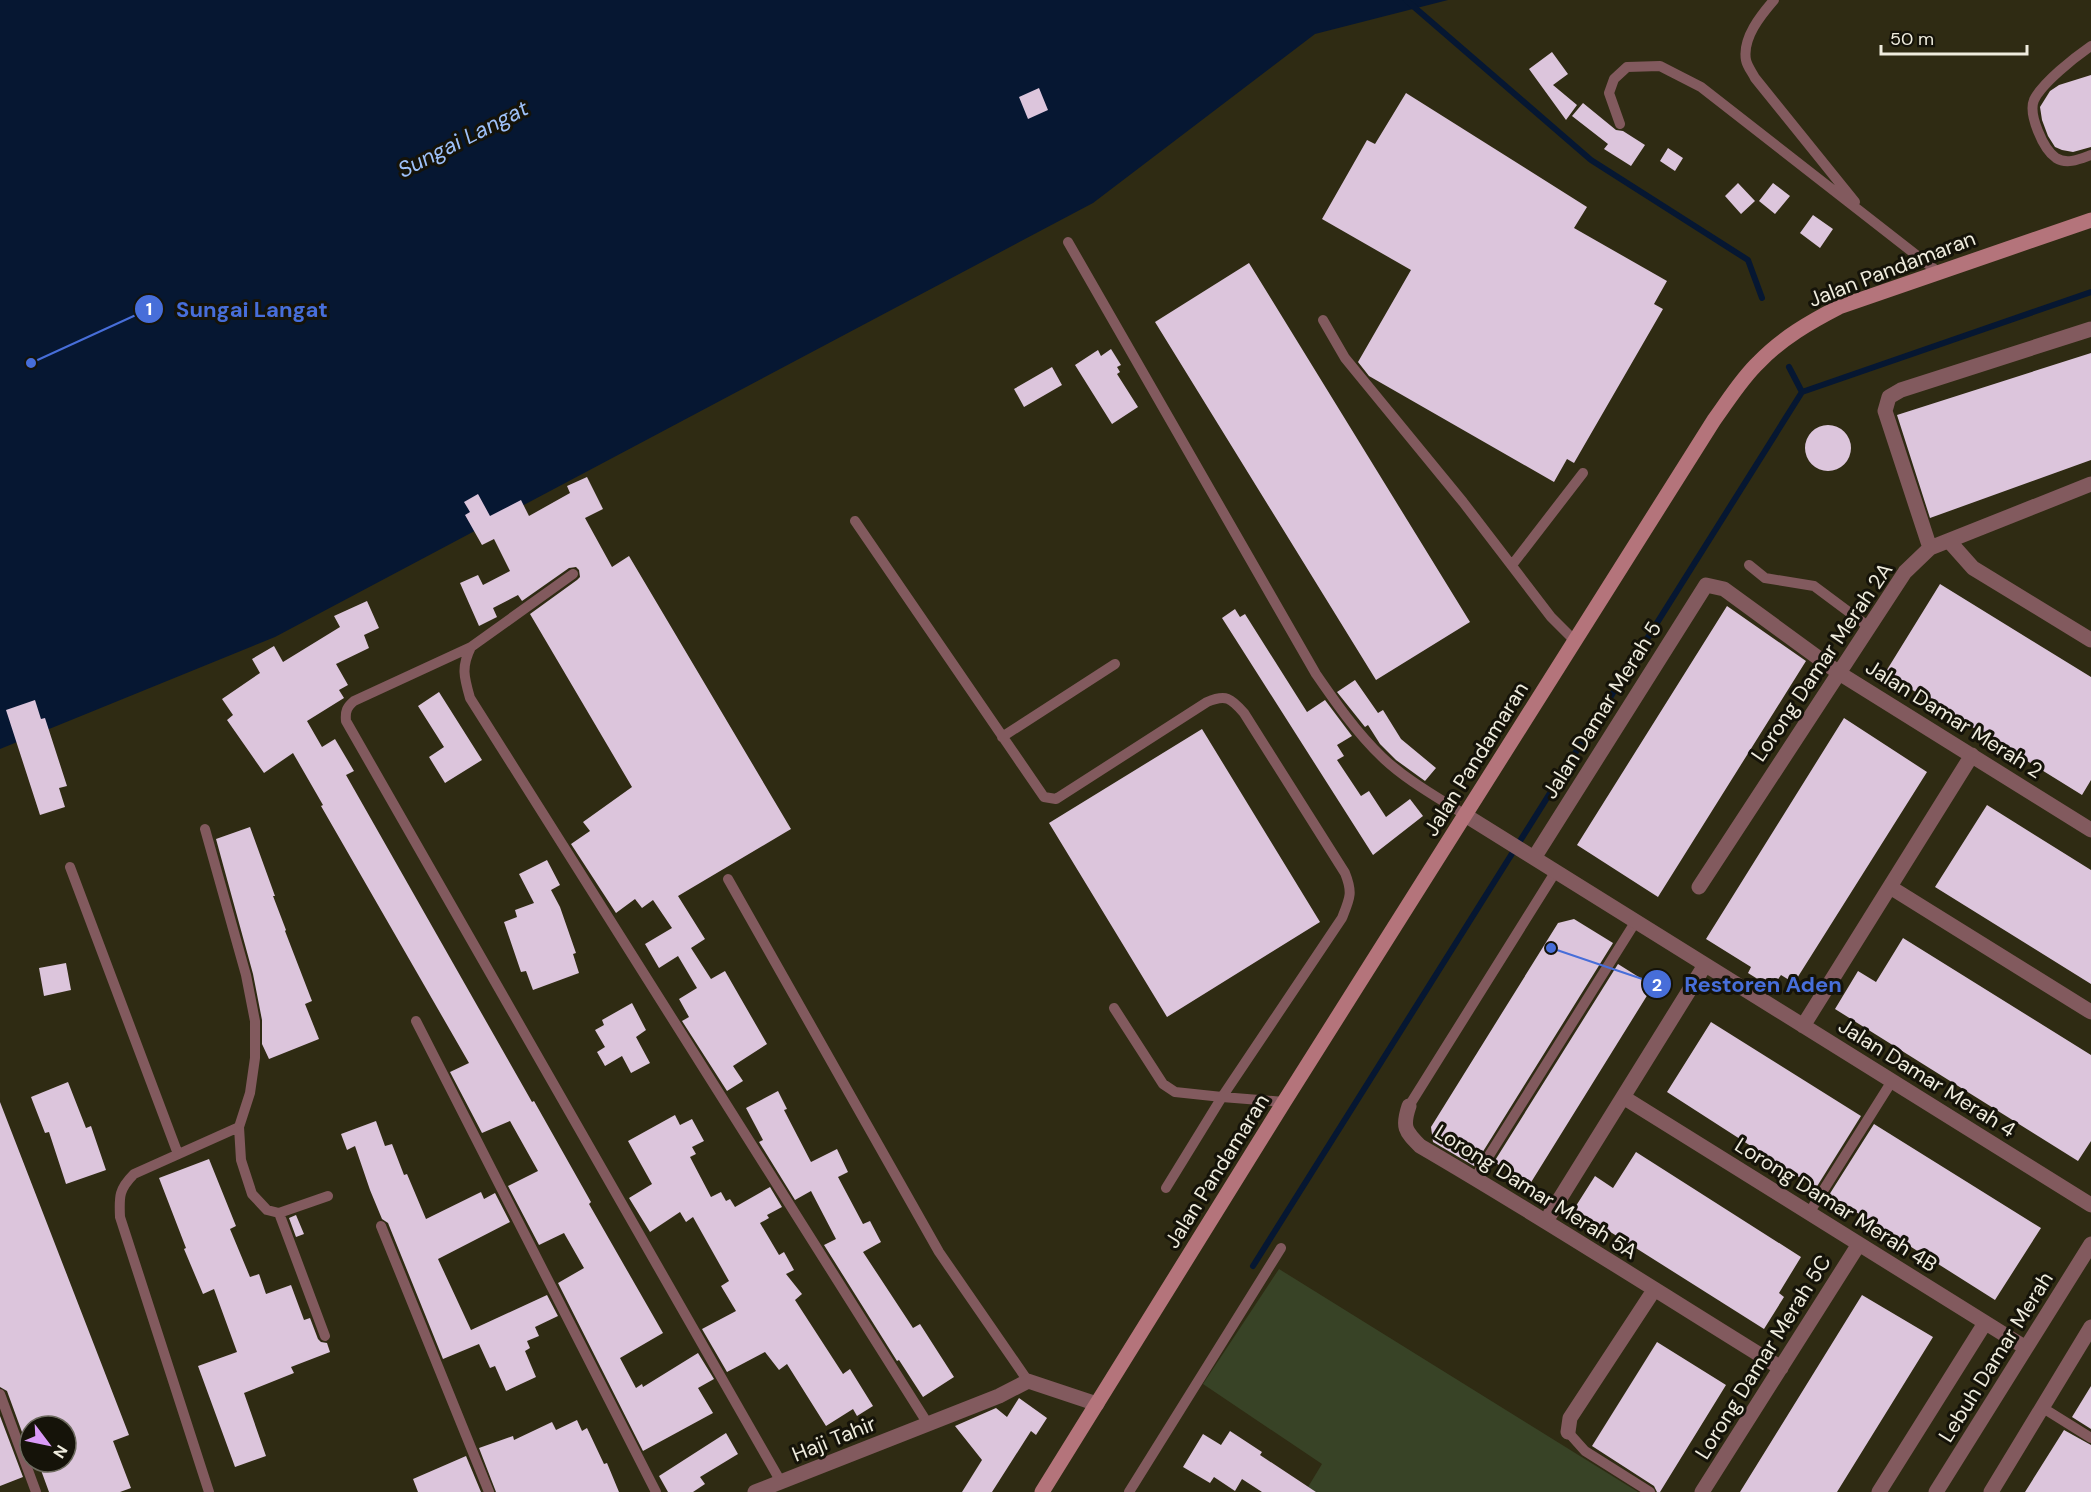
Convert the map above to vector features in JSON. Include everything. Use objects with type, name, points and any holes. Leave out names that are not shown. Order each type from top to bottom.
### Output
[{"type":"main road","name":"Jalan Pandamaran","points":[[1042,1492],[1284,1102],[1714,420],[1758,363],[1781,342],[1839,307],[2091,220]]},
{"type":"street","points":[[1930,548],[1885,411],[1889,397],[1901,390],[2091,329]]},
{"type":"street","name":"Lorong Damar Merah 2A","points":[[1699,887],[1905,572],[1930,548],[2091,484]]},
{"type":"street","points":[[1949,541],[1972,568],[2091,640]]},
{"type":"street","name":"Jalan Damar Merah 2","points":[[1706,585],[1724,589],[1839,673],[2091,830]]},
{"type":"street","name":"Jalan Damar Merah 5","points":[[1528,855],[1706,585]]},
{"type":"street","points":[[1803,1026],[1972,755]]},
{"type":"street","name":"Jalan Damar Merah 4","points":[[1465,815],[2091,1205]]},
{"type":"street","points":[[1890,887],[2091,1012]]},
{"type":"street","points":[[1546,1221],[1705,965]]},
{"type":"street","name":"Lorong Damar Merah 4B","points":[[1623,1097],[2026,1348]]},
{"type":"street","name":"Lorong Damar Merah 5A","points":[[1409,1106],[1404,1121],[1408,1134],[1420,1146],[1546,1221],[1781,1368]]},
{"type":"street","name":"Lorong Damar Merah 5C","points":[[1702,1492],[1859,1244]]},
{"type":"street","name":"Lebuh Damar Merah","points":[[1936,1492],[2091,1244]]},
{"type":"street","points":[[1568,1432],[1570,1418],[1654,1290]]},
{"type":"street","points":[[1879,1492],[1985,1323]]},
{"type":"street","points":[[1991,1492],[2091,1328]]},
{"type":"street","points":[[1028,1381],[1097,1404]]},
{"type":"street","name":"Haji Tahir","points":[[754,1492],[999,1396],[1028,1381]]},
{"type":"lane","points":[[1774,0],[1754,23],[1746,59],[1755,78],[1866,216]]},
{"type":"lane","points":[[2091,46],[2044,86],[2031,108],[2044,143],[2055,157],[2066,161],[2091,155]]},
{"type":"lane","points":[[1620,124],[1609,93],[1614,78],[1627,67],[1660,66],[1701,87],[1938,272]]},
{"type":"lane","points":[[1068,242],[1316,674],[1350,722],[1383,758],[1465,815]]},
{"type":"lane","points":[[1323,320],[1345,358],[1463,502],[1551,617],[1575,640]]},
{"type":"lane","points":[[1512,565],[1582,472]]},
{"type":"lane","points":[[855,521],[1044,797],[1056,799],[1207,702],[1220,696],[1228,698],[1244,713],[1345,873],[1351,889],[1341,918],[1222,1097],[1166,1188]]},
{"type":"lane","points":[[1749,565],[1765,578],[1814,586],[1869,627]]},
{"type":"lane","points":[[573,573],[471,647],[354,701],[348,706],[345,714],[346,721],[781,1482]]},
{"type":"lane","points":[[471,647],[464,660],[464,677],[470,698],[928,1424]]},
{"type":"lane","points":[[1002,737],[1115,664]]},
{"type":"lane","points":[[205,829],[246,975],[255,1021],[255,1058],[250,1093],[239,1127],[241,1160],[252,1194],[267,1210],[279,1213],[328,1196]]},
{"type":"lane","points":[[69,867],[178,1154]]},
{"type":"lane","name":"Lorong Damar Merah 5A","points":[[1409,1106],[1556,872]]},
{"type":"lane","points":[[728,879],[939,1252],[1028,1381]]},
{"type":"lane","points":[[1475,1178],[1636,921]]},
{"type":"lane","points":[[1114,1008],[1163,1084],[1175,1092],[1284,1102]]},
{"type":"lane","points":[[416,1022],[656,1492]]},
{"type":"lane","points":[[1809,1213],[1892,1081]]},
{"type":"lane","points":[[209,1492],[120,1217],[119,1198],[123,1185],[134,1174],[239,1127]]},
{"type":"lane","points":[[279,1213],[325,1336]]},
{"type":"lane","points":[[381,1226],[489,1492]]},
{"type":"lane","points":[[1129,1492],[1281,1248]]},
{"type":"lane","points":[[0,1394],[36,1492]]},
{"type":"lane","points":[[2043,1408],[2091,1438]]},
{"type":"lane","points":[[1568,1432],[1585,1450],[1650,1492]]},
{"type":"green space","points":[[1279,1269],[1638,1492],[1305,1492],[1322,1464],[1203,1384]]},
{"type":"water","points":[[0,0],[1448,0],[1315,34],[1093,203],[275,637],[0,749]]},
{"type":"building","points":[[1552,52],[1568,74],[1553,85],[1577,105],[1566,120],[1529,69]]},
{"type":"building","points":[[2091,75],[2091,147],[2073,152],[2055,147],[2042,120],[2040,107],[2050,91],[2059,85]]},
{"type":"building","points":[[1039,88],[1048,110],[1028,119],[1019,97]]},
{"type":"building","points":[[1406,93],[1587,207],[1574,228],[1667,281],[1654,304],[1663,309],[1574,463],[1567,459],[1554,482],[1369,376],[1358,362],[1411,270],[1322,219],[1367,140],[1375,144]]},
{"type":"building","points":[[1583,103],[1616,130],[1623,131],[1645,145],[1631,166],[1604,149],[1608,144],[1572,116]]},
{"type":"building","points":[[1668,148],[1683,158],[1675,171],[1660,161]]},
{"type":"building","points":[[1738,183],[1755,201],[1741,214],[1725,196]]},
{"type":"building","points":[[1773,183],[1790,196],[1775,214],[1759,201]]},
{"type":"building","points":[[1813,215],[1833,229],[1820,248],[1800,233]]},
{"type":"building","points":[[1249,263],[1470,622],[1376,680],[1155,322]]},
{"type":"building","points":[[1111,349],[1121,365],[1117,367],[1120,372],[1117,374],[1138,407],[1112,424],[1075,365],[1098,350],[1101,356]]},
{"type":"building","points":[[2091,353],[2091,460],[1930,518],[1897,415]]},
{"type":"building","points":[[1052,367],[1062,385],[1024,407],[1014,389]]},
{"type":"building","points":[[1828,425],[1844,432],[1851,448],[1844,464],[1828,471],[1812,464],[1805,448],[1812,432]]},
{"type":"building","points":[[587,477],[603,509],[585,518],[612,567],[629,556],[791,829],[678,896],[705,939],[691,948],[711,979],[725,971],[767,1044],[733,1066],[743,1081],[727,1091],[682,1021],[689,1017],[679,999],[697,988],[678,956],[659,968],[645,944],[672,928],[653,900],[642,908],[635,899],[616,913],[571,844],[590,831],[583,822],[632,787],[530,614],[577,580],[580,577],[579,570],[576,567],[569,568],[522,601],[518,595],[493,608],[497,617],[479,626],[460,583],[478,575],[483,585],[510,571],[494,539],[482,545],[465,515],[470,512],[464,502],[478,494],[490,516],[521,500],[529,516],[570,493],[567,486]]},
{"type":"building","points":[[1940,584],[2091,677],[2091,780],[2082,795],[1885,673]]},
{"type":"building","points":[[367,601],[379,628],[364,635],[369,648],[336,664],[348,685],[339,690],[344,698],[307,721],[322,747],[335,739],[354,771],[346,775],[532,1102],[534,1101],[591,1202],[589,1204],[663,1333],[620,1358],[636,1388],[642,1384],[643,1387],[698,1353],[714,1379],[698,1388],[713,1413],[643,1451],[558,1283],[584,1268],[564,1233],[539,1245],[508,1186],[538,1171],[510,1121],[482,1133],[450,1072],[469,1063],[321,806],[323,805],[293,753],[264,773],[227,720],[233,715],[222,699],[260,673],[252,659],[274,646],[283,662],[340,627],[334,616]]},
{"type":"building","points":[[1727,606],[1806,661],[1658,897],[1577,845]]},
{"type":"building","points":[[1235,609],[1240,617],[1245,614],[1307,712],[1325,700],[1352,736],[1337,745],[1344,756],[1337,760],[1361,796],[1369,791],[1386,817],[1410,799],[1423,816],[1373,855],[1222,618]]},
{"type":"building","points":[[1355,680],[1378,713],[1383,710],[1401,739],[1436,768],[1425,781],[1396,760],[1380,744],[1368,725],[1365,727],[1337,692]]},
{"type":"building","points":[[439,692],[482,760],[445,783],[429,757],[444,747],[418,706]]},
{"type":"building","points":[[35,700],[41,719],[45,718],[67,786],[59,788],[65,807],[40,815],[6,710]]},
{"type":"building","points":[[1844,718],[1927,772],[1794,983],[1781,975],[1772,988],[1748,973],[1751,967],[1706,939]]},
{"type":"building","points":[[1202,729],[1320,922],[1167,1017],[1049,823]]},
{"type":"building","points":[[1987,805],[2091,870],[2091,984],[1935,887]]},
{"type":"building","points":[[250,827],[285,931],[312,1001],[305,1004],[319,1039],[269,1059],[262,1044],[262,1020],[253,974],[216,839]]},
{"type":"building","points":[[547,860],[560,885],[551,890],[560,907],[576,953],[573,954],[579,973],[533,990],[526,971],[521,972],[504,922],[517,917],[515,910],[534,903],[519,874]]},
{"type":"building","points":[[1574,919],[1613,943],[1474,1166],[1433,1142],[1431,1127],[1558,923]]},
{"type":"building","points":[[1903,938],[2091,1055],[2091,1141],[2078,1161],[1835,1009],[1858,971],[1876,982]]},
{"type":"building","points":[[66,963],[71,990],[44,996],[39,968]]},
{"type":"building","points":[[1618,964],[1653,986],[1530,1184],[1494,1162]]},
{"type":"building","points":[[632,1003],[646,1030],[636,1037],[650,1063],[631,1073],[622,1056],[605,1066],[597,1052],[605,1047],[595,1030],[604,1025],[602,1020]]},
{"type":"building","points":[[1711,1022],[1861,1116],[1816,1188],[1667,1092]]},
{"type":"building","points":[[68,1082],[86,1128],[91,1126],[106,1170],[66,1184],[49,1132],[45,1133],[31,1097]]},
{"type":"building","points":[[778,1091],[787,1109],[784,1110],[811,1162],[837,1149],[848,1172],[838,1177],[863,1224],[870,1221],[881,1242],[863,1252],[913,1328],[920,1324],[954,1377],[923,1397],[899,1360],[897,1361],[824,1245],[836,1239],[811,1191],[795,1200],[759,1142],[763,1140],[746,1108]]},
{"type":"building","points":[[0,1102],[129,1435],[113,1441],[131,1488],[120,1492],[49,1492],[42,1474],[78,1474],[78,1414],[18,1414],[18,1421],[7,1391],[0,1387]]},
{"type":"building","points":[[675,1115],[680,1125],[692,1119],[704,1141],[692,1147],[696,1154],[690,1157],[711,1197],[721,1192],[726,1201],[730,1199],[735,1207],[770,1187],[782,1207],[767,1215],[769,1218],[760,1223],[779,1255],[784,1252],[794,1270],[786,1274],[802,1294],[795,1300],[843,1374],[850,1369],[873,1406],[857,1416],[853,1409],[826,1426],[787,1364],[779,1370],[765,1352],[727,1372],[702,1329],[736,1311],[721,1286],[729,1281],[693,1217],[686,1222],[680,1212],[650,1232],[629,1198],[652,1184],[628,1141]]},
{"type":"building","points":[[376,1121],[385,1146],[392,1144],[404,1175],[407,1174],[426,1219],[481,1192],[484,1199],[495,1193],[510,1222],[438,1259],[471,1330],[547,1295],[558,1316],[535,1327],[539,1336],[527,1341],[530,1348],[525,1351],[536,1377],[506,1391],[495,1366],[490,1368],[479,1344],[443,1359],[388,1223],[382,1219],[370,1190],[355,1146],[347,1150],[341,1134]]},
{"type":"building","points":[[1874,1124],[2041,1228],[1995,1300],[1829,1195]]},
{"type":"building","points":[[1636,1152],[1801,1257],[1779,1293],[1784,1297],[1764,1329],[1574,1209],[1595,1176],[1613,1188]]},
{"type":"building","points":[[209,1159],[236,1226],[230,1229],[250,1277],[259,1274],[266,1294],[291,1285],[304,1320],[310,1318],[318,1339],[327,1343],[330,1352],[291,1367],[294,1373],[244,1393],[266,1456],[235,1467],[198,1366],[237,1352],[214,1289],[203,1294],[184,1249],[186,1248],[159,1178]]},
{"type":"building","points":[[296,1215],[304,1234],[296,1237],[289,1218]]},
{"type":"building","points":[[1862,1295],[1933,1337],[1837,1492],[1740,1492]]},
{"type":"building","points":[[1657,1342],[1726,1385],[1660,1492],[1592,1446]]},
{"type":"building","points":[[2091,1386],[2091,1429],[2072,1417]]},
{"type":"building","points":[[1019,1398],[1047,1418],[1036,1435],[1031,1431],[992,1492],[962,1492],[982,1460],[955,1426],[996,1408],[1007,1417]]},
{"type":"building","points":[[0,1416],[18,1464],[18,1474],[22,1474],[23,1477],[0,1486]]},
{"type":"building","points":[[577,1420],[582,1431],[587,1428],[604,1464],[607,1463],[619,1492],[496,1492],[479,1448],[513,1436],[514,1440],[552,1422],[556,1430]]},
{"type":"building","points":[[2064,1430],[2091,1445],[2091,1492],[2025,1492]]},
{"type":"building","points":[[1230,1431],[1262,1452],[1260,1455],[1316,1492],[1262,1492],[1242,1479],[1235,1491],[1214,1477],[1210,1483],[1183,1467],[1203,1434],[1221,1445]]},
{"type":"building","points":[[726,1433],[738,1454],[700,1477],[705,1484],[693,1492],[668,1492],[659,1476]]},
{"type":"building","points":[[466,1456],[481,1492],[418,1492],[413,1479]]},
{"type":"waterway","points":[[1406,0],[1591,160],[1748,260],[1762,298]]},
{"type":"waterway","points":[[1253,1266],[1802,392],[2091,292]]},
{"type":"waterway","points":[[1789,367],[1802,392]]},
{"type":"place","name":"Sungai Langat","points":[[31,363]]},
{"type":"place","name":"Restoren Aden","points":[[1551,948]]}]
